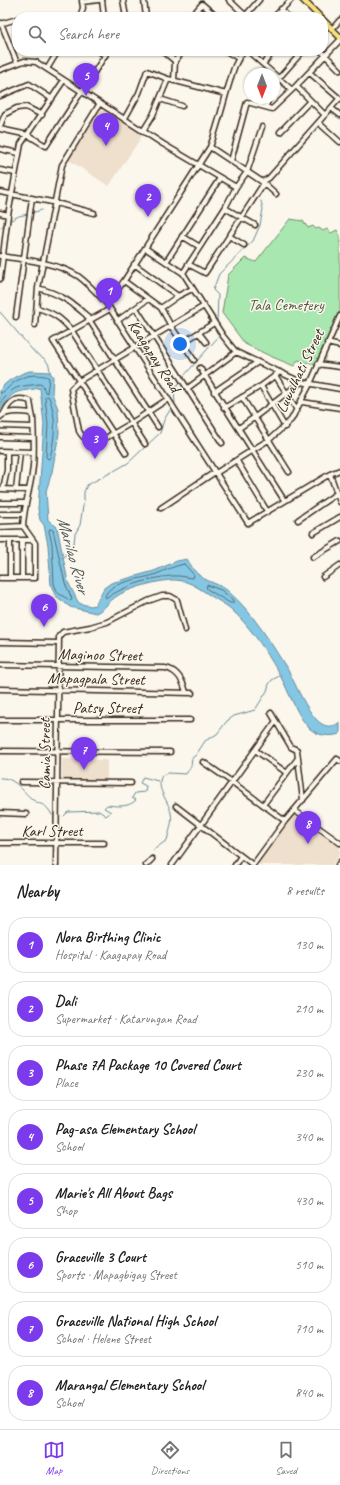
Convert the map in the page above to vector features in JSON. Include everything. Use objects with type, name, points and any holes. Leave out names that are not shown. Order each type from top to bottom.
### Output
[{"type":"main road","points":[[303,0],[315,12]]},
{"type":"main road","points":[[328,26],[340,38]]},
{"type":"street","points":[[82,12],[82,1],[101,0],[103,12]]},
{"type":"street","points":[[123,0],[125,12]]},
{"type":"street","points":[[144,0],[145,12]]},
{"type":"street","points":[[229,0],[242,12]]},
{"type":"street","points":[[249,12],[259,0]]},
{"type":"street","points":[[278,12],[291,0]]},
{"type":"street","points":[[195,12],[202,4],[211,12]]},
{"type":"street","points":[[12,20],[1,23],[12,50]]},
{"type":"street","points":[[332,30],[340,20]]},
{"type":"street","points":[[328,51],[340,38]]},
{"type":"street","points":[[14,56],[17,63]]},
{"type":"street","points":[[47,69],[55,56]]},
{"type":"street","points":[[0,129],[28,135],[46,146],[104,56]]},
{"type":"street","points":[[169,56],[175,61]]},
{"type":"street","points":[[174,81],[175,61],[179,56]]},
{"type":"street","points":[[107,304],[124,281],[210,146],[215,135],[238,58],[235,56]]},
{"type":"street","points":[[254,56],[268,68]]},
{"type":"street","points":[[263,64],[270,56]]},
{"type":"street","points":[[280,77],[299,56]]},
{"type":"street","points":[[232,161],[247,102],[266,106],[272,109],[310,72],[323,56]]},
{"type":"street","points":[[325,56],[340,70]]},
{"type":"street","points":[[0,70],[17,63],[30,61],[36,62],[143,131],[236,187]]},
{"type":"street","points":[[125,118],[139,93],[147,71],[174,81],[226,94]]},
{"type":"street","points":[[188,264],[205,273],[263,183],[340,99],[310,72]]},
{"type":"street","points":[[143,131],[153,115],[168,79]]},
{"type":"street","points":[[280,79],[292,90]]},
{"type":"street","points":[[0,279],[8,215],[20,144],[42,115],[64,80]]},
{"type":"street","points":[[0,96],[29,84],[52,99]]},
{"type":"street","points":[[296,86],[326,115]]},
{"type":"street","points":[[160,99],[182,106]]},
{"type":"street","points":[[280,132],[310,101]]},
{"type":"street","points":[[35,324],[38,288],[60,171],[64,159],[100,103]]},
{"type":"street","points":[[0,126],[5,114],[17,108],[26,107],[42,115]]},
{"type":"street","points":[[331,108],[340,115]]},
{"type":"street","points":[[319,123],[340,142]]},
{"type":"street","points":[[183,273],[225,208],[236,187],[248,172],[262,127]]},
{"type":"street","points":[[210,146],[248,172],[276,194]]},
{"type":"street","points":[[0,149],[18,153]]},
{"type":"street","points":[[0,170],[15,173]]},
{"type":"street","points":[[166,262],[220,178]]},
{"type":"street","points":[[0,192],[54,202],[94,213]]},
{"type":"street","points":[[16,317],[32,198]]},
{"type":"street","points":[[225,208],[255,225]]},
{"type":"street","points":[[0,213],[8,215]]},
{"type":"street","points":[[182,236],[200,247]]},
{"type":"street","points":[[229,236],[244,245]]},
{"type":"street","points":[[144,248],[183,273],[214,323],[236,352],[301,382],[340,389]]},
{"type":"street","name":"Kaagapay Road","points":[[2,256],[66,270],[93,288],[107,304],[248,523],[267,511]]},
{"type":"street","points":[[134,264],[178,296]]},
{"type":"street","points":[[124,281],[161,308],[171,326],[194,360]]},
{"type":"street","points":[[38,288],[57,294],[73,303],[91,321],[158,427]]},
{"type":"street","points":[[161,308],[178,296],[192,289]]},
{"type":"street","points":[[117,321],[148,299]]},
{"type":"street","points":[[168,399],[113,434],[99,441],[94,441],[86,440],[81,436],[77,428],[70,392],[71,388],[79,381],[204,306]]},
{"type":"street","points":[[37,308],[50,312],[62,319],[72,331],[145,444]]},
{"type":"street","points":[[136,308],[222,443]]},
{"type":"street","points":[[110,309],[54,341],[126,453]]},
{"type":"street","name":"Luwalhati Street","points":[[161,508],[253,451],[285,427],[302,402],[340,316]]},
{"type":"street","points":[[182,343],[214,323]]},
{"type":"street","points":[[335,326],[340,326]]},
{"type":"street","points":[[199,333],[206,342]]},
{"type":"street","points":[[327,343],[340,346]]},
{"type":"street","points":[[188,388],[236,352]]},
{"type":"street","points":[[214,392],[258,362]]},
{"type":"street","points":[[318,364],[340,367]]},
{"type":"street","points":[[200,368],[224,408],[239,428],[284,500]]},
{"type":"street","points":[[224,408],[261,386],[280,372]]},
{"type":"street","points":[[275,375],[297,410]]},
{"type":"street","points":[[239,428],[287,394],[301,382]]},
{"type":"street","points":[[261,386],[285,427]]},
{"type":"street","points":[[242,397],[290,472]]},
{"type":"street","points":[[0,416],[4,413],[9,403],[14,400],[30,401],[34,427],[32,474],[25,503],[23,526],[36,543],[36,578],[0,578]]},
{"type":"street","points":[[302,402],[340,408]]},
{"type":"street","points":[[4,413],[32,413]]},
{"type":"street","points":[[0,426],[34,427]]},
{"type":"street","points":[[0,437],[34,438]]},
{"type":"street","points":[[0,451],[33,452]]},
{"type":"street","points":[[7,452],[7,470],[1,489],[29,490]]},
{"type":"street","points":[[16,490],[20,452]]},
{"type":"street","points":[[237,461],[267,511],[330,474],[340,470]]},
{"type":"street","points":[[330,474],[340,502]]},
{"type":"street","points":[[298,520],[336,494]]},
{"type":"street","points":[[0,503],[25,503]]},
{"type":"street","points":[[0,514],[24,514]]},
{"type":"street","points":[[313,533],[340,517]]},
{"type":"street","points":[[0,527],[23,526]]},
{"type":"street","points":[[0,540],[33,540]]},
{"type":"street","points":[[10,540],[10,578]]},
{"type":"street","points":[[22,540],[22,578]]},
{"type":"street","points":[[313,557],[340,541]]},
{"type":"street","points":[[323,577],[340,565]]},
{"type":"street","points":[[0,642],[58,643],[59,636],[63,632],[90,627],[106,622],[148,601],[162,596],[170,596],[177,600],[185,630]]},
{"type":"street","name":"Camia Street","points":[[56,865],[58,643]]},
{"type":"street","name":"Maginoo Street","points":[[0,665],[160,667],[177,673],[186,692]]},
{"type":"street","name":"Mapagpala Street","points":[[0,689],[192,693]]},
{"type":"street","points":[[271,712],[291,747],[297,750],[303,800]]},
{"type":"street","name":"Patsy Street","points":[[0,720],[190,720]]},
{"type":"street","points":[[172,865],[276,721]]},
{"type":"street","points":[[255,750],[287,773]]},
{"type":"street","points":[[0,751],[170,752]]},
{"type":"street","points":[[263,805],[298,758]]},
{"type":"street","points":[[176,806],[253,865],[294,810],[337,759],[340,761]]},
{"type":"street","points":[[203,762],[285,821]]},
{"type":"street","points":[[21,782],[131,783]]},
{"type":"street","points":[[294,810],[340,843]]},
{"type":"street","points":[[0,814],[26,814]]},
{"type":"street","name":"Karl Street","points":[[0,843],[104,843]]},
{"type":"street","points":[[235,865],[241,856]]},
{"type":"street","points":[[146,865],[152,858]]},
{"type":"shaded area","points":[[102,107],[144,133],[109,186],[67,159]]},
{"type":"shaded area","points":[[62,759],[107,760],[107,781],[62,780]]},
{"type":"shaded area","points":[[295,814],[340,848],[340,854],[332,865],[260,865],[258,863]]},
{"type":"green space","name":"Tala Cemetery","points":[[290,219],[303,221],[308,228],[313,226],[316,229],[319,228],[323,231],[327,229],[331,233],[337,230],[340,236],[340,313],[315,365],[298,360],[294,366],[245,344],[222,313],[228,275],[245,258],[256,262]]},
{"type":"water","points":[[30,371],[50,372],[53,377],[52,393],[58,409],[59,433],[52,472],[46,491],[48,520],[57,527],[68,582],[78,602],[91,606],[95,605],[104,588],[111,583],[154,571],[177,561],[187,559],[198,574],[226,589],[246,609],[260,627],[290,673],[311,713],[318,721],[325,725],[333,726],[340,722],[340,734],[324,735],[316,733],[305,724],[273,664],[246,625],[229,607],[194,585],[183,581],[170,580],[132,589],[114,598],[96,613],[70,607],[55,595],[51,585],[48,545],[44,525],[40,520],[38,509],[44,424],[40,388],[16,393],[9,398],[0,410],[0,391],[5,384],[13,378]]},
{"type":"waterway","points":[[219,326],[217,322],[218,295],[213,290],[219,274],[253,241],[260,225],[263,209],[261,201]]},
{"type":"waterway","points":[[31,213],[42,210]]},
{"type":"waterway","points":[[11,220],[28,214]]},
{"type":"waterway","points":[[0,228],[5,224]]},
{"type":"waterway","points":[[0,312],[35,353],[45,359],[49,365],[50,372]]},
{"type":"waterway","points":[[183,377],[220,335]]},
{"type":"waterway","points":[[175,403],[174,390],[180,382]]},
{"type":"waterway","points":[[114,471],[128,463],[160,433],[164,420],[170,410]]},
{"type":"waterway","name":"Marilao River","points":[[63,558],[74,543],[75,534],[80,525],[84,492],[87,485],[112,472]]},
{"type":"waterway","points":[[152,851],[167,840],[171,823],[171,813],[160,785],[162,775],[168,773],[186,774],[191,766],[192,758],[196,755],[205,741],[217,734],[227,721],[234,716],[255,710],[267,691],[269,684],[272,680],[281,675]]},
{"type":"waterway","points":[[64,816],[68,812],[99,811],[106,816],[111,812],[104,808],[107,805],[122,806],[133,803],[136,800],[132,798],[135,793],[145,792],[146,786],[140,783],[143,777],[158,781]]},
{"type":"waterway","points":[[0,778],[5,778],[14,782],[33,800],[46,807],[52,815]]},
{"type":"place","name":"Marie's All About Bags","points":[[86,96]]},
{"type":"place","name":"Pag-asa Elementary School","points":[[106,146]]},
{"type":"place","name":"Dali","points":[[148,217]]},
{"type":"place","name":"Nora Birthing Clinic","points":[[109,311]]},
{"type":"place","name":"Phase 7A Package 10 Covered Court","points":[[95,459]]},
{"type":"place","name":"Graceville 3 Court","points":[[44,627]]},
{"type":"place","name":"Graceville National High School","points":[[84,770]]},
{"type":"place","name":"Marangal Elementary School","points":[[308,844]]}]
